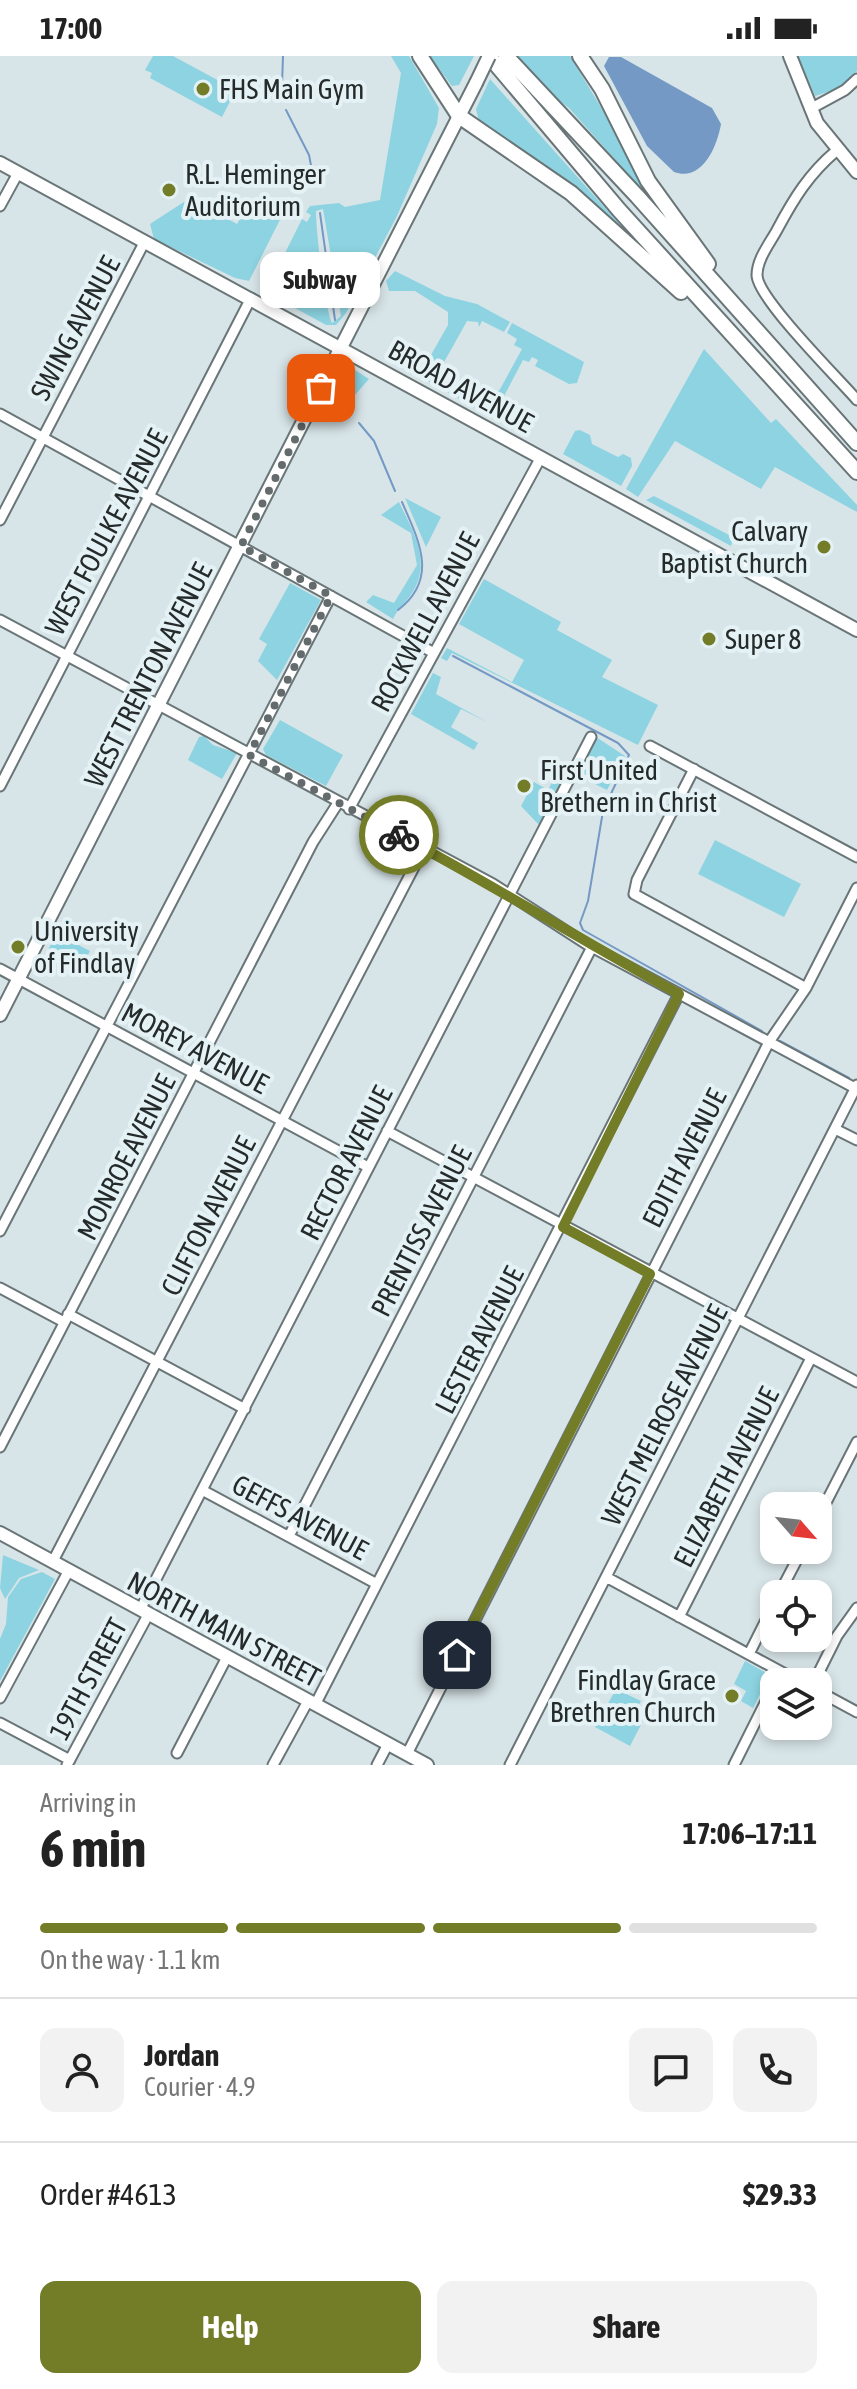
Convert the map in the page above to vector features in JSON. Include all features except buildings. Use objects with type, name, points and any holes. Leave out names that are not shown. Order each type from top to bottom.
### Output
[{"type":"highway","points":[[420,56],[459,116],[539,168],[599,216],[787,392]]},
{"type":"highway","points":[[489,56],[681,281],[787,392],[857,472]]},
{"type":"highway","points":[[506,56],[857,443]]},
{"type":"highway","points":[[580,56],[602,89],[648,181],[695,244],[729,299]]},
{"type":"main road","name":"WEST TRENTON AVENUE","points":[[0,1015],[489,56]]},
{"type":"main road","points":[[790,56],[810,109],[836,151],[857,172]]},
{"type":"main road","name":"BROAD AVENUE","points":[[0,163],[857,630]]},
{"type":"main road","name":"NORTH MAIN STREET","points":[[0,1533],[427,1765]]},
{"type":"street","points":[[810,109],[837,95],[857,79]]},
{"type":"street","points":[[836,151],[813,171],[798,191],[760,262],[757,276],[767,299],[857,400]]},
{"type":"street","points":[[0,206],[18,173]]},
{"type":"street","name":"SWING AVENUE","points":[[0,520],[145,241]]},
{"type":"street","name":"WEST FOULKE AVENUE","points":[[0,786],[251,298]]},
{"type":"street","points":[[0,414],[434,653]]},
{"type":"street","name":"ROCKWELL AVENUE","points":[[349,809],[541,457]]},
{"type":"street","points":[[0,1231],[331,596]]},
{"type":"street","points":[[0,620],[511,895],[592,947],[856,1086]]},
{"type":"street","name":"RECTOR AVENUE","points":[[144,1612],[202,1490],[591,737]]},
{"type":"street","points":[[650,746],[857,857]]},
{"type":"street","points":[[694,769],[637,880],[634,894],[806,988]]},
{"type":"street","name":"MONROE AVENUE","points":[[0,1447],[315,839],[338,803]]},
{"type":"street","name":"CLIFTON AVENUE","points":[[53,1561],[424,848]]},
{"type":"street","name":"EDITH AVENUE","points":[[407,1754],[769,1042],[806,988],[857,888]]},
{"type":"street","name":"PRENTISS AVENUE","points":[[289,1536],[592,947]]},
{"type":"street","name":"MOREY AVENUE","points":[[0,969],[368,1167]]},
{"type":"street","name":"LESTER AVENUE","points":[[273,1765],[377,1584],[563,1227],[679,994]]},
{"type":"street","name":"WEST MELROSE AVENUE","points":[[510,1765],[856,1086]]},
{"type":"street","points":[[835,1129],[857,1140]]},
{"type":"street","points":[[387,1131],[857,1382]]},
{"type":"street","points":[[0,1288],[158,1362],[245,1409]]},
{"type":"street","name":"ELIZABETH AVENUE","points":[[679,1617],[811,1358]]},
{"type":"street","points":[[831,1492],[857,1442]]},
{"type":"street","name":"GEFFS AVENUE","points":[[202,1490],[377,1584]]},
{"type":"street","points":[[0,1698],[68,1572]]},
{"type":"street","points":[[606,1577],[774,1668]]},
{"type":"street","points":[[821,1668],[837,1636],[857,1608]]},
{"type":"street","name":"19TH STREET","points":[[68,1762],[144,1612]]},
{"type":"street","points":[[749,1654],[760,1632]]},
{"type":"street","points":[[177,1753],[227,1657]]},
{"type":"street","points":[[832,1699],[857,1712]]},
{"type":"street","points":[[734,1765],[760,1714]]},
{"type":"street","points":[[0,1723],[68,1762]]},
{"type":"street","points":[[377,1765],[388,1744]]},
{"type":"shaded area","name":"FHS Main Gym","points":[[153,56],[173,56],[236,90],[222,117],[150,78],[152,73],[145,70]]},
{"type":"shaded area","points":[[391,56],[409,56],[439,108],[437,124],[397,216],[346,313],[336,325],[326,325],[275,297],[271,281],[302,219],[307,222],[311,215],[306,212],[310,206],[339,203],[345,207],[380,200],[401,73]],"holes":[[[323,209],[341,316],[332,323],[324,287],[316,211]]]},
{"type":"shaded area","points":[[429,56],[474,56],[459,85],[452,86]]},
{"type":"shaded area","points":[[516,56],[570,56],[669,220],[569,108],[554,97]]},
{"type":"shaded area","points":[[798,56],[857,56],[857,71],[840,88],[815,96]]},
{"type":"shaded area","points":[[609,57],[621,57],[712,108],[721,124],[712,152],[700,167],[684,174],[674,172],[647,146],[604,66]]},
{"type":"shaded area","points":[[490,79],[640,247],[479,122],[476,109]]},
{"type":"shaded area","points":[[190,198],[237,224],[247,206],[288,204],[249,281],[235,278],[154,239],[150,224]]},
{"type":"shaded area","points":[[395,271],[445,296],[477,304],[510,322],[504,332],[482,321],[479,327],[478,322],[467,321],[438,373],[443,376],[442,381],[482,405],[486,404],[483,412],[419,376],[448,325],[448,312],[415,291],[389,291],[386,281]]},
{"type":"shaded area","points":[[512,323],[584,362],[577,383],[569,384],[535,366],[538,360],[532,357],[529,362],[523,360],[504,396],[507,398],[494,394],[494,389],[499,391],[522,349],[514,345],[517,339],[507,333]]},
{"type":"shaded area","points":[[704,349],[771,423],[776,419],[857,505],[857,512],[775,467],[761,489],[675,441],[638,497],[626,489]]},
{"type":"shaded area","points":[[352,368],[369,379],[355,395],[334,398],[344,371]]},
{"type":"shaded area","points":[[575,431],[590,435],[592,444],[618,457],[623,454],[631,458],[632,466],[621,486],[563,454]]},
{"type":"shaded area","points":[[654,496],[733,537],[731,546],[646,500]]},
{"type":"shaded area","points":[[405,498],[441,517],[426,547]]},
{"type":"shaded area","points":[[399,502],[418,547],[420,570],[412,593],[393,619],[366,602],[373,595],[394,603],[417,565],[411,533],[381,515]]},
{"type":"shaded area","points":[[484,579],[561,622],[557,630],[612,660],[602,677],[658,705],[638,745],[452,653],[447,661],[441,658],[447,648],[512,682],[524,660],[459,624]]},
{"type":"shaded area","points":[[290,583],[321,600],[277,680],[258,661],[267,644],[259,639]]},
{"type":"shaded area","points":[[433,673],[441,677],[436,694],[489,723],[461,709],[451,727],[478,743],[474,750],[411,714]]},
{"type":"shaded area","points":[[280,720],[343,755],[326,786],[266,755],[263,749]]},
{"type":"shaded area","points":[[204,736],[213,745],[237,753],[222,779],[188,760],[199,737]]},
{"type":"shaded area","points":[[596,737],[625,756],[607,790],[575,774]]},
{"type":"shaded area","points":[[544,763],[565,775],[539,825],[521,806],[534,782],[548,790],[555,776],[539,767]]},
{"type":"shaded area","points":[[715,840],[801,884],[784,917],[698,874]]},
{"type":"shaded area","points":[[64,918],[70,922],[63,937],[90,951],[82,967],[48,950]]},
{"type":"shaded area","points":[[3,1555],[39,1570],[19,1578],[5,1599],[0,1588]]},
{"type":"shaded area","points":[[42,1572],[55,1579],[0,1681],[0,1639],[6,1624],[8,1597],[21,1579]]},
{"type":"shaded area","points":[[745,1661],[760,1669],[760,1694],[753,1708],[741,1701],[746,1691],[734,1684]]},
{"type":"shaded area","points":[[616,1689],[641,1701],[636,1710],[644,1719],[630,1746],[595,1727]]},
{"type":"waterway","points":[[282,86],[283,56]]},
{"type":"waterway","points":[[286,110],[309,155],[315,186]]},
{"type":"waterway","points":[[320,213],[335,320]]},
{"type":"waterway","points":[[359,423],[374,441],[395,491]]},
{"type":"waterway","points":[[398,610],[411,598],[422,572],[419,545],[402,502]]},
{"type":"waterway","points":[[453,656],[618,743],[629,755],[603,811],[588,901],[580,923],[583,930],[762,1031]]},
{"type":"waterway","points":[[780,1041],[849,1078]]},
{"type":"way so far","points":[[321,388],[241,546],[331,596],[249,755],[399,835]]},
{"type":"place","name":"FHS Main Gym","points":[[203,89]]},
{"type":"place","name":"R.L. Heminger Auditorium","points":[[169,190]]},
{"type":"place","name":"Subway","points":[[321,388]]},
{"type":"place","name":"Calvary Baptist Church","points":[[824,547]]},
{"type":"place","name":"Super 8","points":[[709,639]]},
{"type":"place","name":"First United Brethern in Christ","points":[[524,786]]},
{"type":"place","name":"University of Findlay","points":[[18,947]]},
{"type":"place","name":"Findlay Grace Brethren Church","points":[[732,1696]]},
{"type":"route","points":[[399,835],[493,884],[588,945],[679,994],[563,1227],[650,1274],[457,1655]]}]
